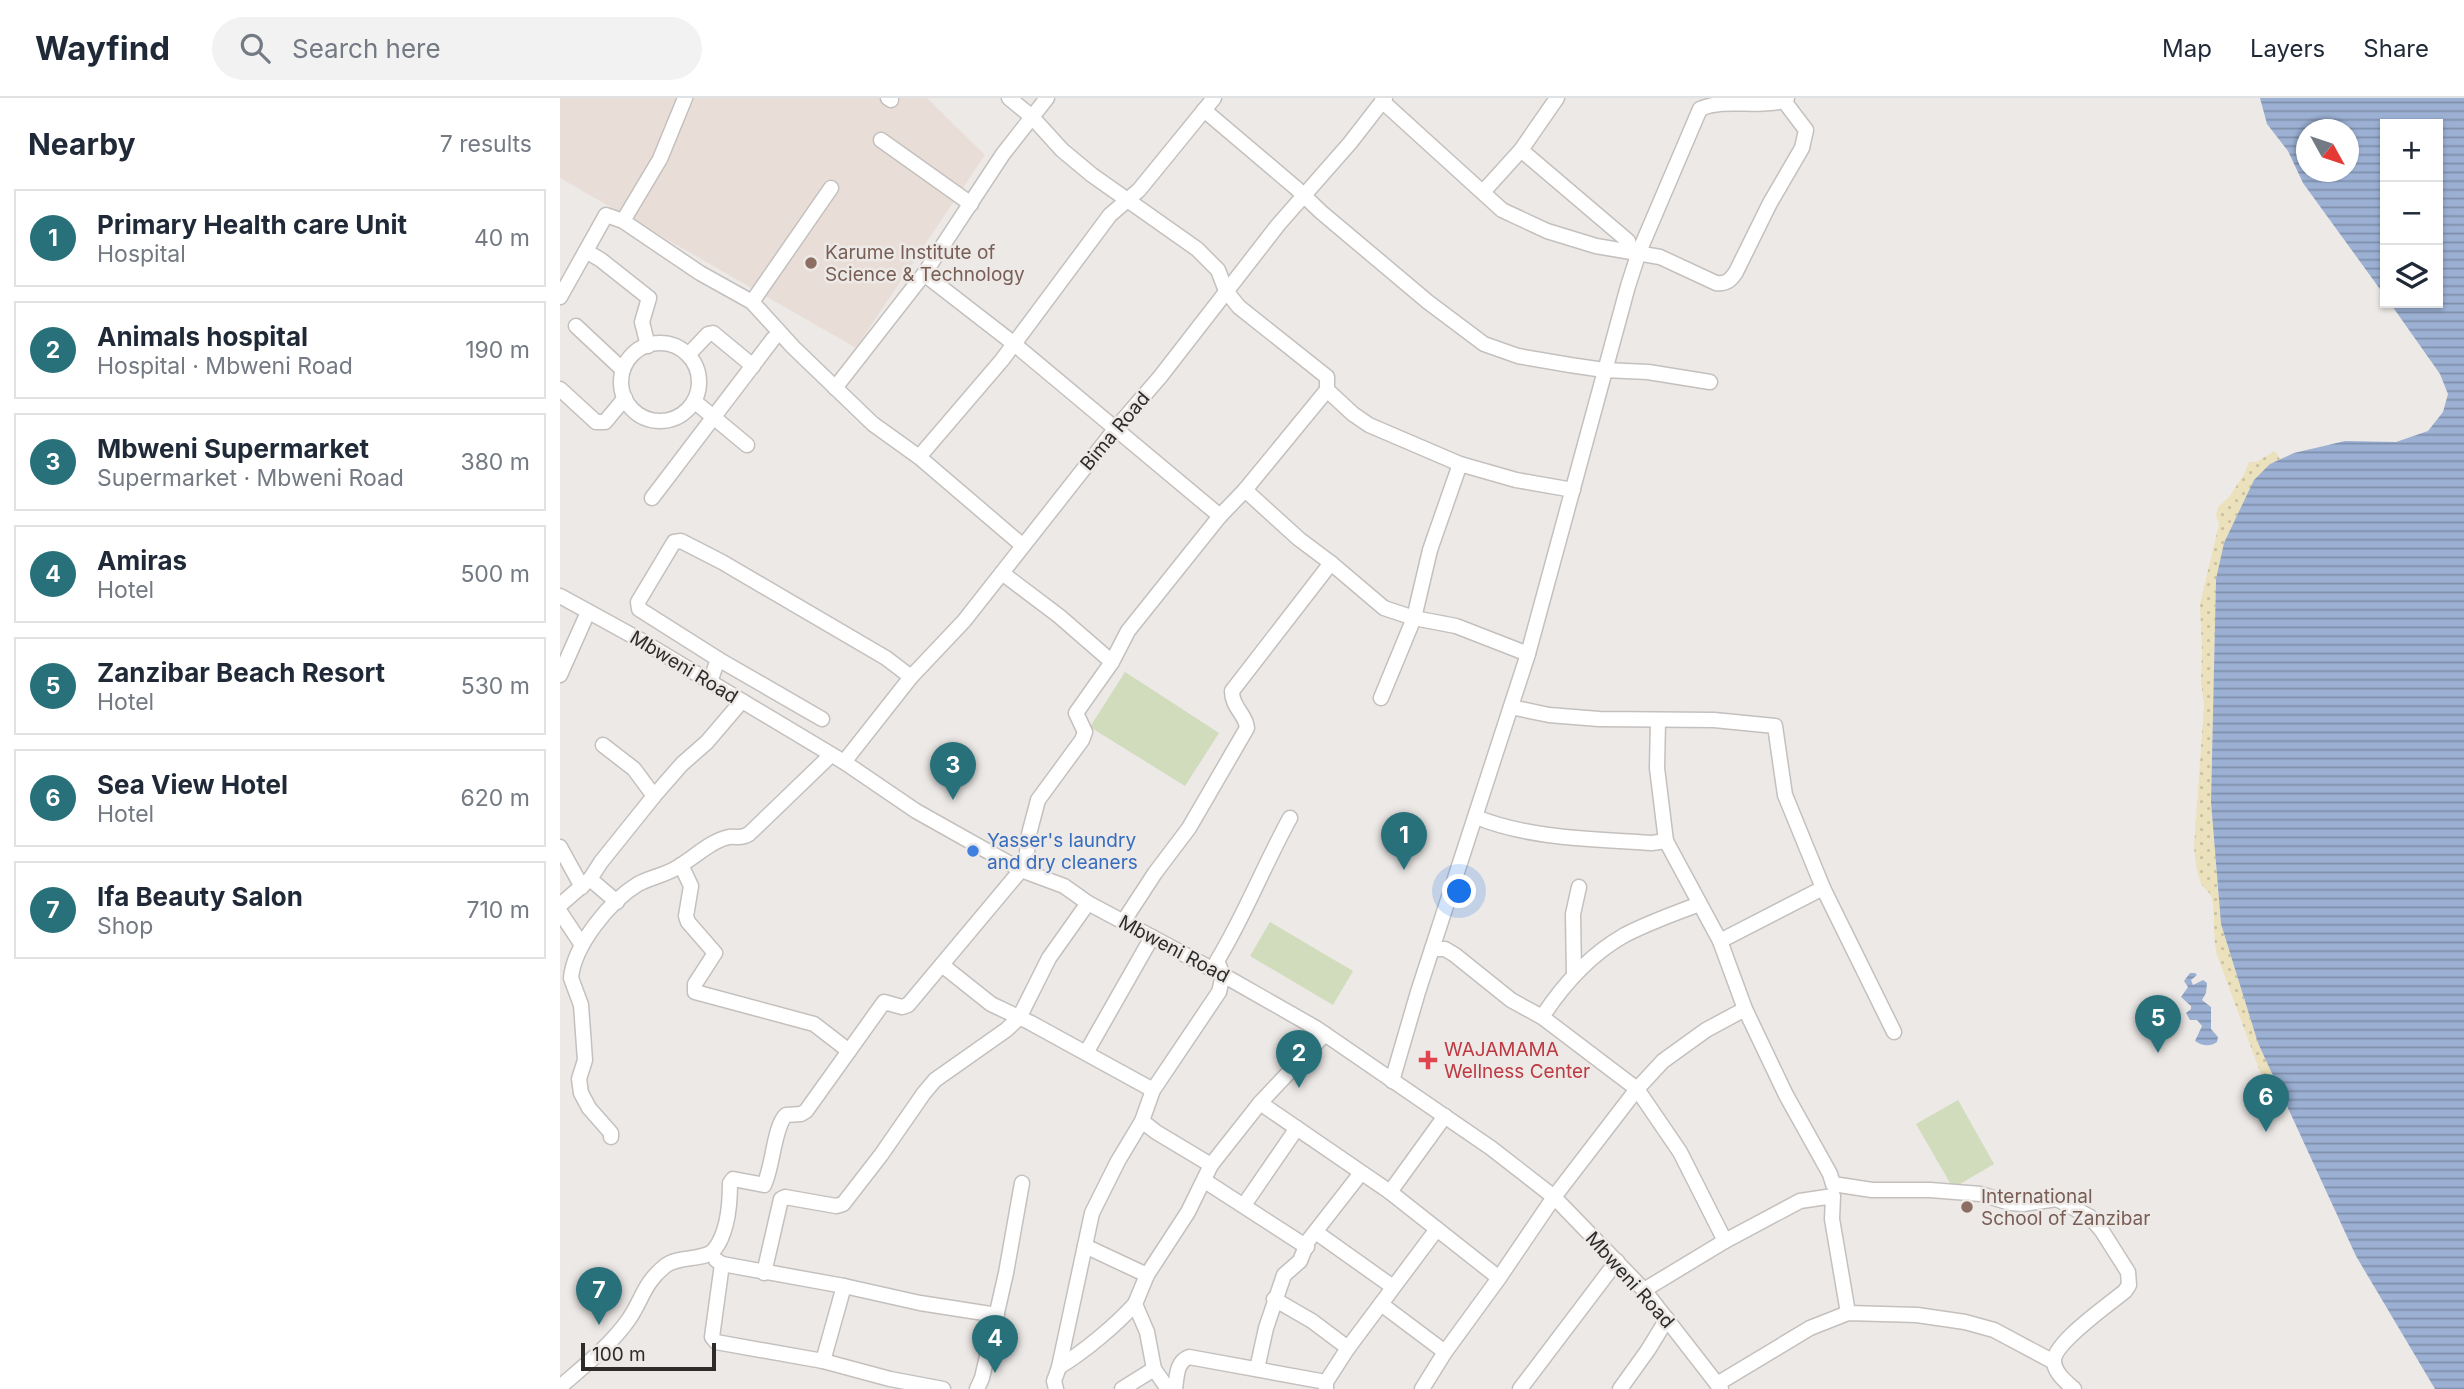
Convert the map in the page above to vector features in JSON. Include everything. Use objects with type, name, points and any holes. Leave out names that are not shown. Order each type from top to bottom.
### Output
[{"type":"street","points":[[623,222],[660,159],[685,98]]},
{"type":"street","points":[[764,1185],[774,1155],[781,1119],[786,1115],[806,1111],[884,1002],[902,1007],[908,1005],[1021,870],[1027,861],[1029,834],[1038,800],[1085,732],[1076,713],[1112,662],[1128,631],[1220,516],[1245,490],[1327,390],[1327,377],[1239,307],[1226,291],[1218,270],[1197,249],[1126,201],[1062,150],[1032,117],[1009,98]]},
{"type":"street","points":[[835,388],[924,274],[1003,154],[1047,98]]},
{"type":"street","points":[[919,457],[975,393],[1110,215],[1149,178],[1214,98]]},
{"type":"street","points":[[1483,192],[1521,150],[1557,98]]},
{"type":"street","points":[[1383,100],[1502,210],[1547,231],[1596,246],[1635,251],[1660,257],[1716,284],[1724,284],[1730,280],[1745,256],[1770,203],[1804,142],[1806,130],[1785,100],[1710,100],[1700,109],[1635,251],[1528,654],[1392,1081]]},
{"type":"street","name":"Bima Road","points":[[611,1137],[608,1128],[589,1108],[581,1093],[579,1079],[585,1060],[581,1005],[570,978],[582,945],[597,921],[637,885],[681,865],[729,837],[741,838],[749,834],[838,758],[964,621],[1303,195],[1350,143],[1383,100]]},
{"type":"street","points":[[1204,110],[1428,302],[1484,344],[1518,356],[1604,370],[1648,372],[1710,382]]},
{"type":"street","points":[[881,140],[971,204]]},
{"type":"street","points":[[1521,150],[1628,241],[1635,251]]},
{"type":"street","points":[[752,302],[831,188]]},
{"type":"street","points":[[560,297],[606,215],[623,222],[700,273],[752,302],[793,347],[873,424],[919,457],[1022,545]]},
{"type":"street","points":[[586,251],[649,298],[642,321],[648,346]]},
{"type":"street","points":[[924,274],[1013,343],[1220,516]]},
{"type":"street","points":[[576,326],[623,370]]},
{"type":"street","points":[[688,355],[713,332],[752,366]]},
{"type":"street","points":[[652,498],[773,339]]},
{"type":"street","points":[[669,344],[688,355],[695,366],[699,380],[694,401],[679,416],[658,421],[638,414],[625,398],[621,384],[623,370],[635,352],[648,346],[669,344]]},
{"type":"street","points":[[560,388],[596,422],[602,423],[625,398]]},
{"type":"street","points":[[1327,390],[1369,425],[1460,464],[1516,480],[1573,490]]},
{"type":"street","points":[[694,401],[747,445]]},
{"type":"street","points":[[1381,698],[1414,618],[1430,550],[1460,464]]},
{"type":"street","points":[[1245,490],[1384,608],[1414,618],[1456,626],[1528,654]]},
{"type":"street","points":[[822,719],[718,659],[639,609],[638,602],[674,542],[681,541],[722,562],[886,658],[911,677]]},
{"type":"street","points":[[1123,922],[1189,828],[1247,728],[1246,721],[1232,701],[1232,691],[1331,562]]},
{"type":"street","points":[[1002,573],[1059,616],[1112,662]]},
{"type":"street","name":"Mbweni Road","points":[[560,596],[838,758],[916,811],[1021,870],[1064,887],[1088,903],[1285,1009],[1325,1034],[1445,1116],[1554,1197],[1644,1290],[1719,1386]]},
{"type":"street","points":[[560,675],[588,612]]},
{"type":"street","points":[[710,682],[718,659]]},
{"type":"street","points":[[560,905],[586,883],[654,796],[682,764],[707,742],[742,701]]},
{"type":"street","points":[[1511,707],[1549,715],[1714,720],[1774,726],[1785,795],[1823,888],[1894,1031]]},
{"type":"street","points":[[1658,720],[1657,768],[1666,841],[1720,941],[1745,1009],[1786,1095],[1830,1174],[1833,1190],[1832,1219],[1848,1313]]},
{"type":"street","points":[[603,745],[634,769],[654,796]]},
{"type":"street","points":[[1476,817],[1495,825],[1539,833],[1652,843],[1666,841]]},
{"type":"street","points":[[1056,1389],[1054,1381],[1092,1213],[1142,1121],[1153,1090],[1219,992],[1223,975],[1217,961],[1290,818]]},
{"type":"street","points":[[560,847],[586,883],[617,902]]},
{"type":"street","points":[[681,865],[691,886],[686,916],[688,922],[715,953],[695,984],[695,992],[814,1024],[849,1051]]},
{"type":"street","points":[[1574,975],[1573,914],[1579,887]]},
{"type":"street","points":[[1720,941],[1823,888]]},
{"type":"street","points":[[764,1273],[781,1199],[785,1196],[836,1206],[843,1203],[935,1080],[1019,1018],[1049,958],[1088,903]]},
{"type":"street","points":[[1542,1017],[1574,975],[1623,936],[1699,904]]},
{"type":"street","points":[[560,912],[582,945]]},
{"type":"street","points":[[1086,1053],[1152,937]]},
{"type":"street","points":[[1432,949],[1445,949],[1455,955],[1511,1000],[1542,1017],[1637,1089],[1680,1152],[1725,1241]]},
{"type":"street","points":[[943,965],[991,1004],[1153,1090]]},
{"type":"street","points":[[1422,1389],[1554,1197],[1637,1089],[1663,1060],[1706,1030],[1745,1009]]},
{"type":"street","points":[[1059,1367],[1079,1355],[1119,1322],[1135,1304],[1147,1275],[1188,1212],[1211,1166],[1260,1103],[1325,1034]]},
{"type":"street","points":[[1260,1103],[1390,1192],[1499,1278]]},
{"type":"street","points":[[1390,1192],[1445,1116]]},
{"type":"street","points":[[1142,1121],[1211,1166]]},
{"type":"street","points":[[1244,1205],[1297,1129]]},
{"type":"street","points":[[1257,1369],[1284,1275],[1300,1261],[1308,1241],[1317,1233],[1361,1173]]},
{"type":"street","points":[[560,1387],[621,1329],[638,1304],[648,1282],[661,1269],[678,1259],[709,1255],[716,1248],[726,1223],[730,1183],[733,1179],[764,1185],[781,1199]]},
{"type":"street","points":[[1205,1181],[1307,1247]]},
{"type":"street","points":[[977,1389],[997,1315],[1022,1183]]},
{"type":"street","points":[[1644,1290],[1725,1241],[1800,1201],[1833,1190],[1930,1190],[1981,1194],[2023,1204],[2057,1199],[2090,1217],[2129,1272],[2129,1285],[2125,1291],[2063,1342],[2055,1354],[2054,1362],[2059,1374],[2074,1389]]},
{"type":"street","points":[[1175,1389],[1182,1359],[1189,1357],[1257,1369],[1326,1386],[1348,1348],[1437,1228]]},
{"type":"street","points":[[1317,1233],[1393,1287]]},
{"type":"street","points":[[1085,1246],[1147,1275]]},
{"type":"street","points":[[709,1255],[722,1264],[764,1273],[997,1315]]},
{"type":"street","points":[[1520,1389],[1617,1261]]},
{"type":"street","points":[[722,1264],[712,1337],[716,1342],[823,1362],[890,1384],[943,1389]]},
{"type":"street","points":[[823,1362],[844,1286]]},
{"type":"street","points":[[1275,1299],[1312,1321],[1348,1348]]},
{"type":"street","points":[[1135,1304],[1147,1332],[1154,1369],[1167,1389]]},
{"type":"street","points":[[1381,1304],[1445,1352]]},
{"type":"street","points":[[1719,1386],[1810,1328],[1848,1313],[1917,1315],[1965,1322],[1994,1330],[2054,1362]]},
{"type":"street","points":[[1620,1389],[1667,1319]]},
{"type":"street","points":[[1122,1389],[1154,1369]]},
{"type":"shaded area","name":"Karume Institute of Science & Technology","points":[[560,98],[927,98],[985,155],[856,348],[560,178]]},
{"type":"sand","points":[[2275,451],[2280,459],[2270,464],[2216,579],[2211,802],[2221,924],[2258,1043],[2277,1083],[2266,1088],[2217,955],[2212,899],[2200,881],[2194,847],[2204,705],[2200,604],[2219,524],[2216,515],[2218,507],[2230,496],[2249,462],[2256,462]]},
{"type":"green space","points":[[1125,672],[1219,733],[1185,786],[1090,727]]},
{"type":"green space","points":[[1270,922],[1353,971],[1333,1005],[1250,956]]},
{"type":"green space","points":[[1958,1100],[1994,1164],[1953,1188],[1916,1124]]},
{"type":"water","points":[[2260,98],[2464,98],[2464,1389],[2435,1389],[2356,1256],[2258,1043],[2221,924],[2211,802],[2216,579],[2224,543],[2254,480],[2270,464],[2294,453],[2345,441],[2396,442],[2428,431],[2443,412],[2448,394],[2440,374],[2394,308],[2443,308],[2443,119],[2380,119],[2380,289],[2303,182],[2359,182],[2359,119],[2296,119],[2296,168],[2288,151],[2267,124]]},
{"type":"water","points":[[2190,973],[2197,975],[2191,980],[2193,985],[2203,980],[2207,983],[2202,1000],[2211,1007],[2211,1029],[2218,1037],[2217,1042],[2212,1045],[2195,1041],[2202,1026],[2197,1020],[2190,1020],[2186,1013],[2191,1006],[2181,997],[2188,987],[2184,981]]},
{"type":"place","name":"Karume Institute of Science & Technology","points":[[811,263]]},
{"type":"place","name":"Mbweni Supermarket","points":[[953,800]]},
{"type":"place","name":"Yasser's laundry and dry cleaners","points":[[973,851]]},
{"type":"place","name":"Primary Health care Unit","points":[[1404,870]]},
{"type":"place","name":"Zanzibar Beach Resort","points":[[2158,1053]]},
{"type":"place","name":"WAJAMAMA Wellness Center","points":[[1428,1060]]},
{"type":"place","name":"Animals hospital","points":[[1299,1088]]},
{"type":"place","name":"Sea View Hotel","points":[[2266,1132]]},
{"type":"place","name":"International School of Zanzibar","points":[[1967,1207]]},
{"type":"place","name":"Ifa Beauty Salon","points":[[599,1325]]},
{"type":"place","name":"Amiras","points":[[995,1373]]}]
